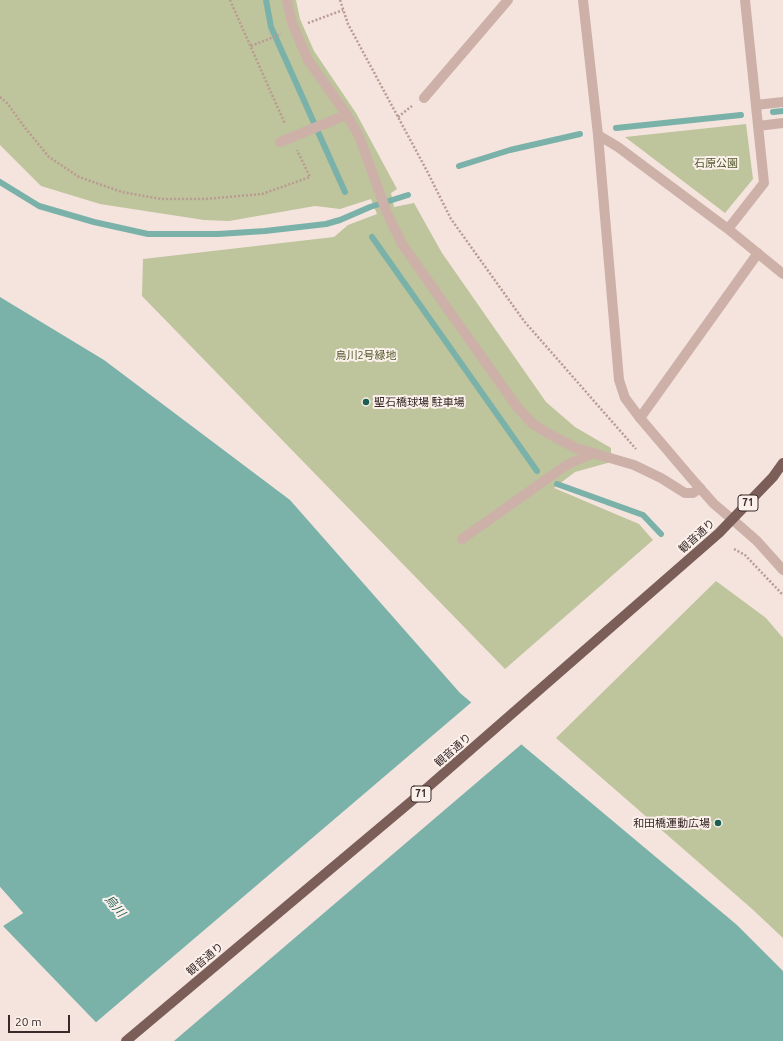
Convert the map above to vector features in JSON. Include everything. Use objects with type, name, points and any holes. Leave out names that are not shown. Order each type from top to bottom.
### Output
[{"type":"main road","name":"観音通り","points":[[126,1041],[420,794],[710,540],[732,520],[773,476],[783,463]]},
{"type":"street","points":[[287,0],[292,23],[308,60],[359,136],[387,213],[402,244],[517,406],[533,424],[576,448],[634,465],[661,478],[685,494],[693,493],[700,488]]},
{"type":"street","points":[[424,98],[508,0]]},
{"type":"street","points":[[583,0],[598,135],[619,380],[625,398],[640,418],[714,504],[757,541],[783,570]]},
{"type":"street","points":[[728,229],[764,183],[745,0]]},
{"type":"street","points":[[756,105],[783,102]]},
{"type":"street","points":[[280,142],[291,136],[346,115]]},
{"type":"street","points":[[758,126],[783,123]]},
{"type":"street","points":[[598,135],[618,147],[728,229],[783,274]]},
{"type":"street","points":[[640,418],[758,253]]},
{"type":"street","points":[[462,539],[568,464],[594,453]]},
{"type":"path","points":[[0,97],[49,157],[79,177],[122,192],[161,199],[205,199],[262,194],[310,177],[230,0]]},
{"type":"path","points":[[340,0],[348,24],[451,219],[524,321],[636,449]]},
{"type":"path","points":[[311,22],[343,10]]},
{"type":"path","points":[[734,549],[745,555],[783,595]]},
{"type":"green space","name":"烏川2号緑地","points":[[0,0],[296,0],[300,19],[314,51],[356,113],[397,189],[391,193],[394,207],[414,203],[442,253],[546,402],[575,427],[611,448],[611,462],[575,472],[554,488],[639,524],[653,540],[505,669],[142,296],[143,259],[334,237],[348,225],[377,214],[371,199],[340,209],[315,206],[229,221],[204,220],[100,204],[41,186],[0,145]]},
{"type":"green space","name":"石原公園","points":[[746,124],[753,179],[725,213],[625,137]]},
{"type":"green space","name":"和田橋運動広場","points":[[716,581],[766,618],[783,638],[783,938],[751,908],[556,738]]},
{"type":"water","name":"烏川","points":[[0,297],[104,360],[290,500],[460,693],[737,925],[783,971],[783,1041],[114,1041],[3,926],[23,913],[0,887]]},
{"type":"pier","points":[[473,701],[523,743],[174,1041],[111,1041],[94,1024]]},
{"type":"pier","points":[[0,887],[23,913],[1,927],[1,925],[20,912],[0,890]]},
{"type":"waterway","points":[[266,0],[271,27],[345,192]]},
{"type":"waterway","points":[[773,112],[783,111]]},
{"type":"waterway","points":[[616,128],[741,115]]},
{"type":"waterway","points":[[459,166],[510,150],[580,134]]},
{"type":"waterway","points":[[0,182],[39,206],[94,222],[148,234],[218,234],[265,231],[326,224],[340,220],[370,207],[408,195]]},
{"type":"waterway","points":[[372,237],[537,471]]},
{"type":"waterway","points":[[557,484],[643,515],[661,534]]},
{"type":"place","name":"聖石橋球場 駐車場","points":[[366,402]]},
{"type":"place","name":"和田橋運動広場","points":[[718,823]]}]
